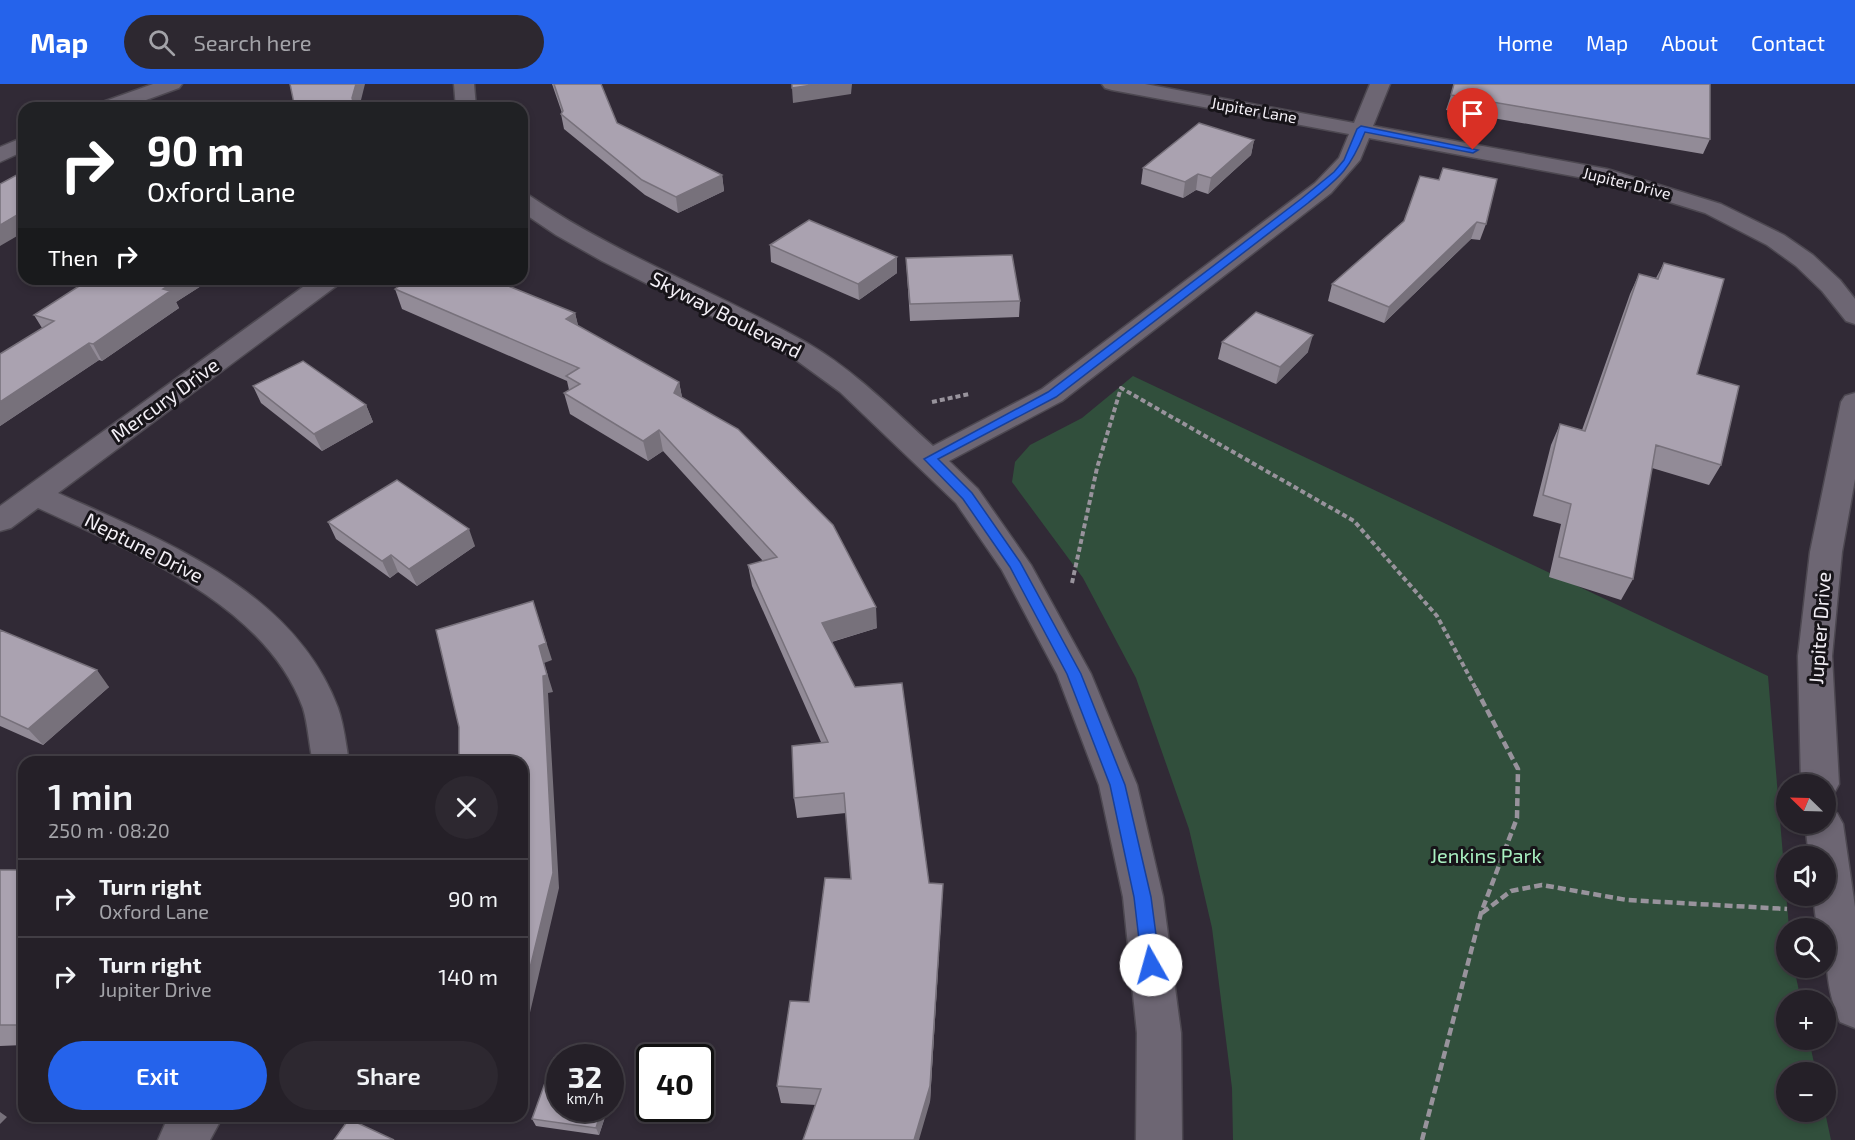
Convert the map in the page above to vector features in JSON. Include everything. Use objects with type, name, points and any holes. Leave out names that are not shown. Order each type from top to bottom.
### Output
[{"type":"street","points":[[121,102],[172,84]]},
{"type":"street","points":[[464,84],[466,102]]},
{"type":"street","name":"Jupiter Lane","points":[[1112,84],[1361,129]]},
{"type":"street","points":[[930,459],[1052,395],[1338,174],[1349,160],[1380,84]]},
{"type":"street","name":"Jupiter Drive","points":[[1361,129],[1607,176],[1715,207],[1764,232],[1802,257],[1836,289],[1855,316]]},
{"type":"street","points":[[0,155],[18,145]]},
{"type":"street","name":"Skyway Boulevard","points":[[528,205],[564,230],[611,256],[801,351],[850,386],[967,496],[1015,565],[1074,674],[1118,785],[1143,897],[1159,1033],[1159,1140]]},
{"type":"street","name":"Mercury Drive","points":[[0,521],[322,285]]},
{"type":"street","name":"Jupiter Drive","points":[[1819,774],[1815,656],[1826,552],[1855,402]]},
{"type":"street","name":"Neptune Drive","points":[[36,495],[194,570],[248,608],[282,641],[313,689],[330,738],[331,756]]},
{"type":"street","points":[[1825,834],[1840,946],[1855,1008]]},
{"type":"street","points":[[181,1140],[195,1122]]},
{"type":"path","points":[[1072,584],[1097,468],[1121,388],[1354,521],[1437,616],[1518,769],[1518,818],[1481,913],[1422,1140]]},
{"type":"path","points":[[1481,913],[1510,891],[1542,885],[1627,900],[1787,909]]},
{"type":"green space","name":"Jenkins Park","points":[[1133,376],[1768,676],[1776,774],[1776,834],[1781,834],[1782,846],[1776,846],[1776,906],[1787,906],[1788,918],[1776,918],[1776,978],[1796,978],[1799,990],[1776,990],[1776,1050],[1811,1050],[1814,1062],[1776,1062],[1776,1122],[1827,1122],[1831,1140],[1233,1140],[1232,1088],[1212,928],[1189,829],[1136,678],[1083,578],[1012,482],[1015,462],[1030,445],[1082,418]]},
{"type":"building","points":[[290,84],[356,84],[352,98],[353,102],[294,102]]},
{"type":"building","points":[[554,84],[601,84],[617,123],[722,175],[676,197],[642,180],[561,114],[563,111]]},
{"type":"building","points":[[792,84],[819,84],[792,88]]},
{"type":"building","points":[[1454,84],[1710,84],[1710,139],[1451,95]]},
{"type":"building","points":[[1199,123],[1254,140],[1211,178],[1198,174],[1185,182],[1143,168]]},
{"type":"building","points":[[1443,168],[1497,179],[1486,224],[1477,222],[1389,307],[1332,284],[1404,221],[1420,176],[1439,180]]},
{"type":"building","points":[[18,174],[18,214],[0,225],[0,184]]},
{"type":"building","points":[[809,220],[897,257],[858,284],[770,245]]},
{"type":"building","points":[[1012,255],[1020,301],[910,304],[906,258]]},
{"type":"building","points":[[1664,263],[1724,279],[1697,374],[1739,386],[1721,465],[1656,445],[1633,579],[1559,557],[1571,504],[1543,495],[1560,424],[1585,431],[1639,274],[1658,279]]},
{"type":"building","points":[[81,285],[169,285],[163,289],[170,291],[93,344],[89,343],[0,402],[0,354],[54,321],[34,315]]},
{"type":"building","points":[[401,285],[506,285],[575,313],[566,319],[679,382],[674,393],[738,429],[833,525],[876,607],[822,623],[855,687],[902,683],[929,883],[943,884],[930,1086],[914,1140],[803,1140],[821,1089],[777,1086],[790,1001],[809,1002],[825,878],[851,879],[844,793],[794,798],[792,746],[828,742],[748,565],[777,557],[659,430],[643,441],[564,393],[580,384],[566,376],[579,368],[395,289]]},
{"type":"building","points":[[1256,312],[1313,335],[1280,367],[1222,342]]},
{"type":"building","points":[[303,361],[366,405],[314,434],[253,386]]},
{"type":"building","points":[[397,480],[469,529],[409,569],[391,555],[382,561],[328,522]]},
{"type":"building","points":[[533,601],[546,643],[539,646],[547,675],[543,676],[553,873],[528,976],[528,756],[459,756],[459,727],[436,630]]},
{"type":"building","points":[[0,630],[97,670],[28,729],[0,716]]},
{"type":"building","points":[[0,870],[18,870],[18,1025],[0,1025]]},
{"type":"building","points":[[546,1080],[546,1121],[532,1119]]},
{"type":"building","points":[[347,1122],[355,1122],[394,1140],[334,1140]]},
{"type":"building","points":[[553,1122],[598,1122],[596,1128]]},
{"type":"route","points":[[1151,965],[1143,897],[1118,785],[1074,674],[1015,565],[967,496],[930,459],[1052,395],[1323,188],[1349,160],[1361,129],[1473,150]]}]
